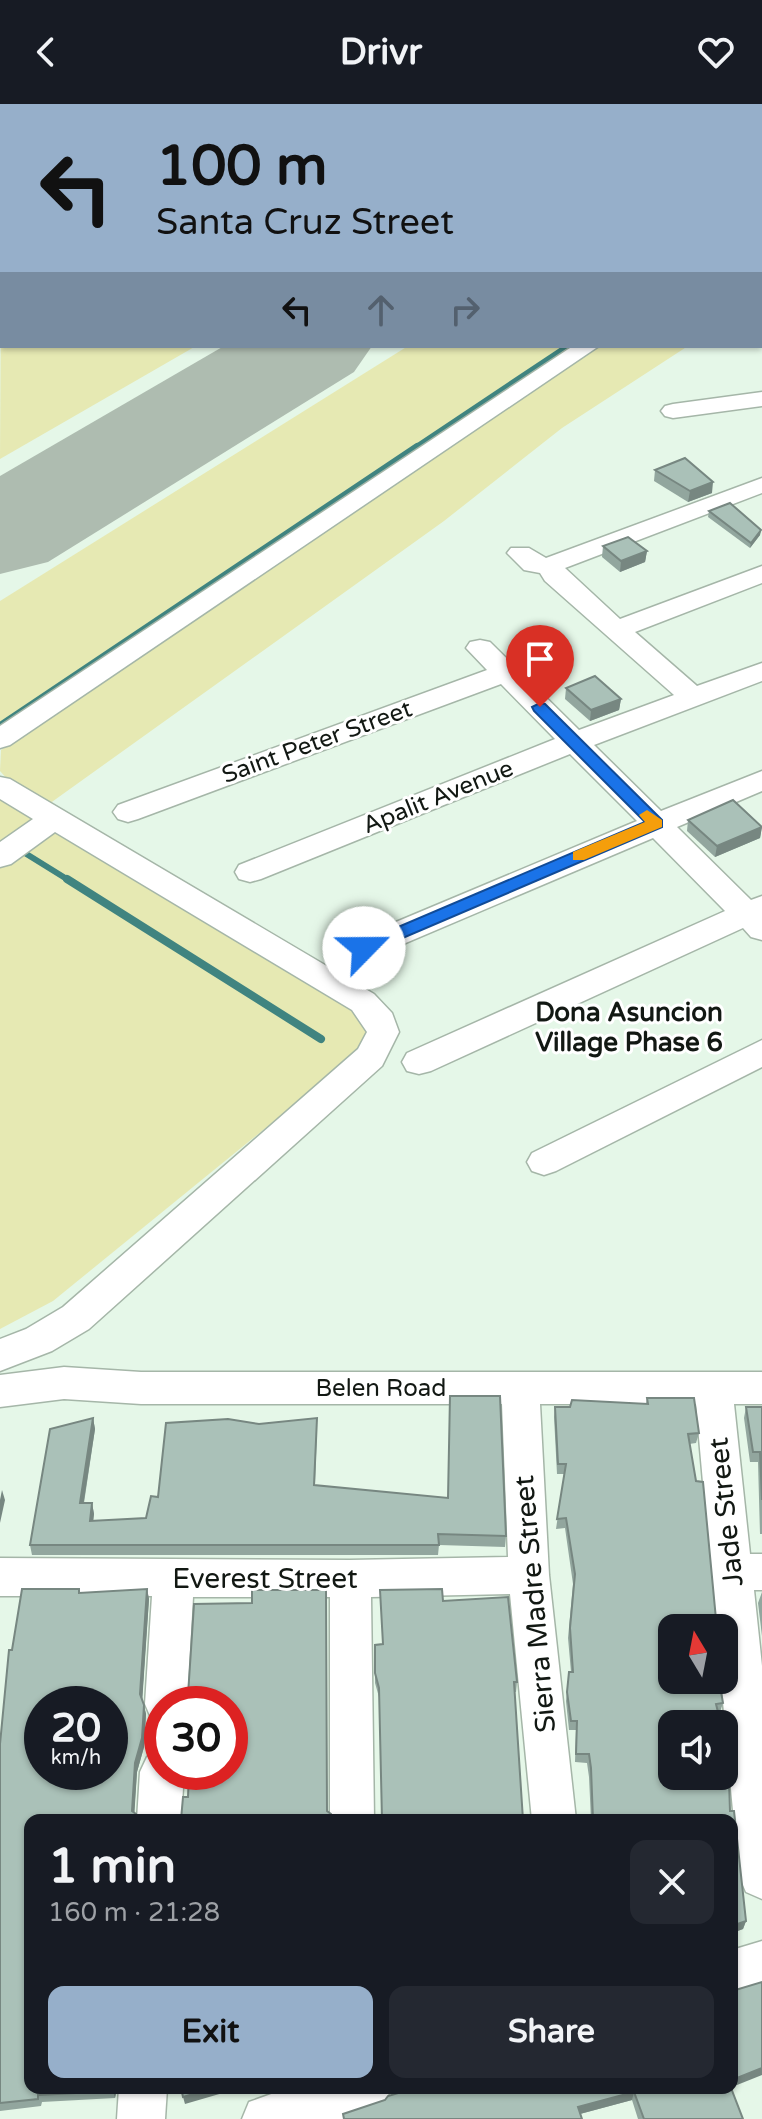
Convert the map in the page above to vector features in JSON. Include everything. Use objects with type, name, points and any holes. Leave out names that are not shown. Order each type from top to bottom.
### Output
[{"type":"street","points":[[0,739],[585,348]]},
{"type":"street","points":[[673,411],[762,399]]},
{"type":"street","points":[[520,553],[533,564],[551,566],[561,559],[762,485]]},
{"type":"street","points":[[551,566],[554,575],[694,698]]},
{"type":"street","points":[[617,629],[762,574]]},
{"type":"street","points":[[419,1062],[757,917],[656,823],[480,648]]},
{"type":"street","name":"Apalit Avenue","points":[[250,872],[762,671]]},
{"type":"street","name":"Saint Peter Street","points":[[128,812],[505,673]]},
{"type":"street","points":[[364,948],[762,780]]},
{"type":"street","points":[[0,786],[363,1002],[380,1021],[383,1032],[370,1057],[76,1318],[39,1340],[0,1355]]},
{"type":"street","points":[[0,857],[54,818]]},
{"type":"street","points":[[544,1162],[762,1052]]},
{"type":"street","name":"Belen Road","points":[[0,1391],[64,1383],[141,1388],[762,1388]]},
{"type":"street","name":"Jade Street","points":[[713,1387],[748,1572],[762,1876]]},
{"type":"street","name":"Sierra Madre Street","points":[[520,1388],[529,1575],[553,1814]]},
{"type":"street","name":"Everest Street","points":[[0,1577],[350,1579],[529,1575]]},
{"type":"street","points":[[167,1686],[174,1579]]},
{"type":"street","points":[[350,1579],[352,1814]]},
{"type":"street","points":[[159,1814],[161,1790]]},
{"type":"street","points":[[738,1971],[762,1964]]},
{"type":"street","points":[[141,2119],[143,2094]]},
{"type":"street","points":[[266,2119],[344,2094]]},
{"type":"green space","points":[[1,348],[193,348],[0,459]]},
{"type":"green space","points":[[405,348],[570,348],[0,731],[0,601]]},
{"type":"green space","points":[[597,348],[685,348],[562,428],[444,521],[49,804],[8,780],[0,771],[1,750]]},
{"type":"green space","points":[[0,790],[41,814],[0,843]]},
{"type":"green space","points":[[52,818],[360,1005],[369,1038],[348,1061],[53,1301],[0,1329],[0,855]]},
{"type":"building","points":[[685,458],[713,482],[690,491],[655,470]]},
{"type":"building","points":[[730,503],[761,530],[751,543],[709,511]]},
{"type":"building","points":[[628,537],[647,551],[621,561],[603,546]]},
{"type":"building","points":[[595,676],[621,699],[591,710],[566,688]]},
{"type":"building","points":[[733,800],[762,827],[717,846],[688,820]]},
{"type":"building","points":[[450,1396],[500,1396],[506,1536],[438,1534],[439,1545],[30,1545],[50,1429],[93,1418],[80,1503],[92,1503],[90,1521],[146,1518],[151,1496],[158,1497],[166,1423],[228,1419],[259,1424],[317,1418],[314,1485],[448,1498]]},
{"type":"building","points":[[647,1398],[694,1398],[699,1433],[688,1434],[696,1481],[703,1482],[716,1614],[658,1614],[658,1694],[721,1694],[723,1703],[716,1704],[718,1710],[658,1710],[658,1790],[729,1790],[730,1811],[734,1814],[593,1814],[589,1754],[576,1754],[577,1721],[571,1721],[567,1692],[569,1672],[573,1672],[570,1628],[575,1574],[566,1518],[557,1519],[566,1464],[558,1464],[555,1407],[570,1407],[572,1400],[648,1404]]},
{"type":"building","points":[[746,1407],[762,1407],[762,1500],[760,1452],[753,1452]]},
{"type":"building","points":[[22,1589],[79,1589],[79,1593],[147,1589],[140,1694],[144,1705],[142,1738],[135,1763],[132,1811],[136,1814],[24,1814],[24,2094],[57,2094],[0,2103],[0,1744],[9,1650],[12,1650]]},
{"type":"building","points":[[442,1589],[443,1601],[508,1597],[517,1682],[514,1682],[523,1814],[382,1814],[379,1688],[375,1673],[375,1645],[383,1644],[380,1590]]},
{"type":"building","points":[[252,1590],[326,1590],[327,1811],[331,1814],[182,1814],[183,1797],[188,1797],[188,1790],[248,1790],[248,1686],[189,1686],[194,1604],[252,1603]]},
{"type":"building","points":[[738,1848],[746,1921],[738,1924]]},
{"type":"building","points":[[762,1982],[762,2068],[738,2078],[738,1989]]},
{"type":"building","points":[[627,2094],[578,2107],[582,2119],[344,2119],[343,2114],[385,2100],[388,2096]]},
{"type":"building","points":[[635,2094],[733,2094],[743,2119],[644,2119]]},
{"type":"waterway","points":[[417,446],[564,348]]},
{"type":"waterway","points":[[0,725],[417,446]]},
{"type":"waterway","points":[[20,850],[70,881]]},
{"type":"waterway","points":[[67,879],[321,1039]]},
{"type":"runway","points":[[0,533],[308,348]]},
{"type":"slow traffic","points":[[579,856],[656,823],[647,815]]},
{"type":"district","name":"Dona Asuncion Village Phase 6","points":[[629,1027]]},
{"type":"route","points":[[364,948],[656,823],[540,707]]}]
